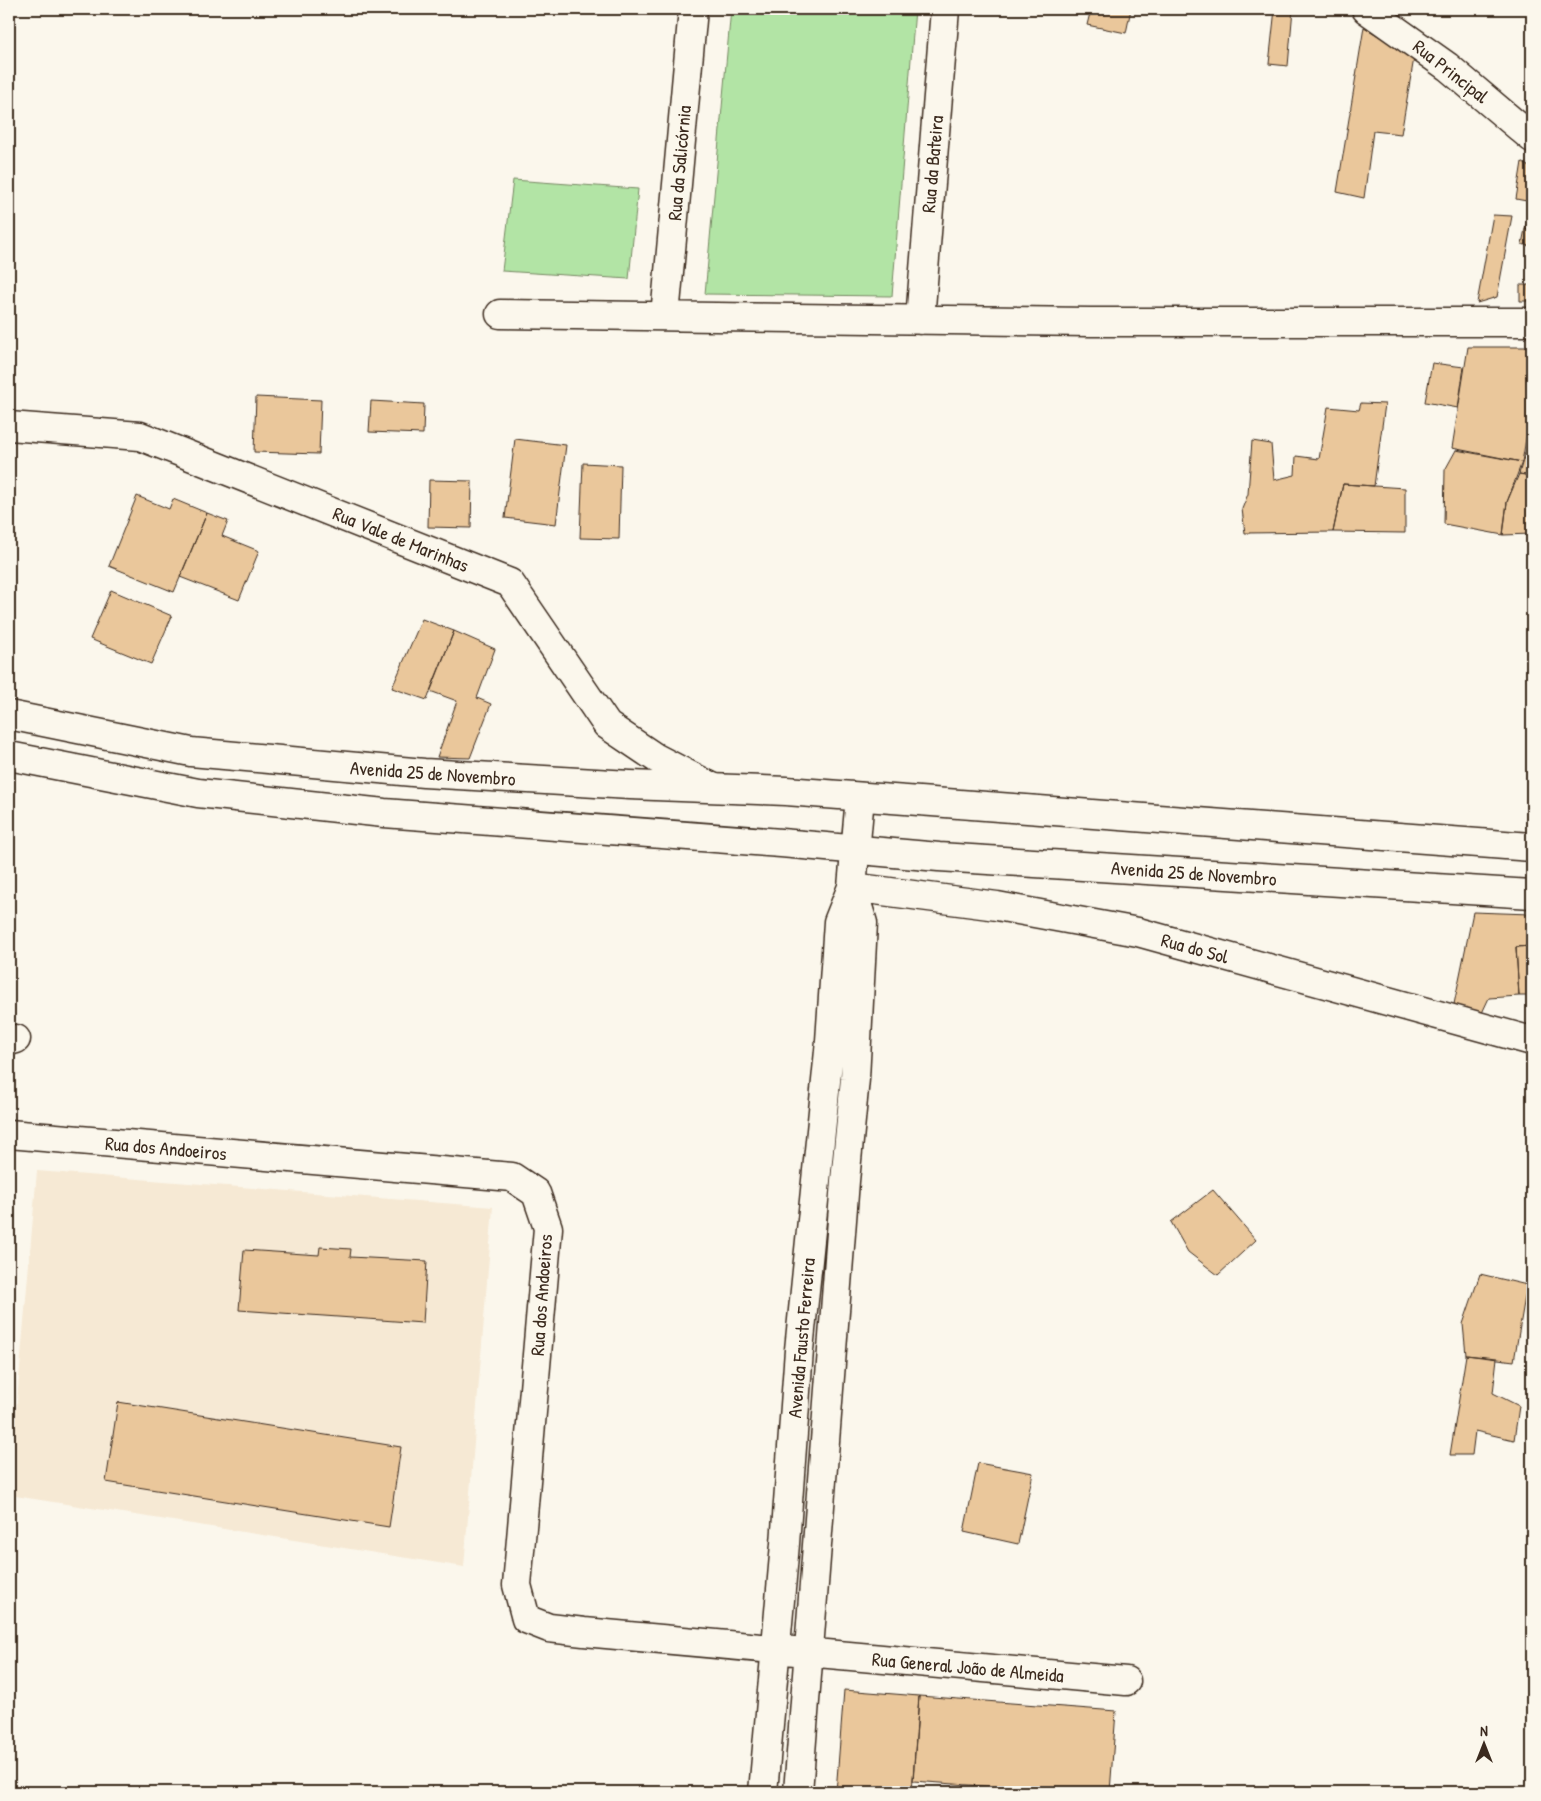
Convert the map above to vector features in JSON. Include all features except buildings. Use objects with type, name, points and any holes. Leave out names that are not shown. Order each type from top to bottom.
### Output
[{"type":"street","name":"Rua da Salicórnia","points":[[665,316],[693,9]]},
{"type":"street","name":"Rua da Bateira","points":[[920,320],[945,9]]},
{"type":"street","name":"Rua Principal","points":[[1366,9],[1448,66],[1532,138]]},
{"type":"street","points":[[500,314],[1090,322],[1532,322]]},
{"type":"street","name":"Rua Vale de Marinhas","points":[[9,426],[140,436],[510,583],[607,724],[656,758],[712,787]]},
{"type":"street","name":"Avenida 25 de Novembro","points":[[9,715],[191,752],[424,773],[860,796],[1532,847]]},
{"type":"street","name":"Avenida 25 de Novembro","points":[[9,756],[208,794],[384,813],[939,857],[1532,894]]},
{"type":"street","points":[[856,849],[860,796]]},
{"type":"street","name":"Avenida Fausto Ferreira","points":[[763,1792],[799,1350],[830,1042],[838,922],[852,887],[856,849]]},
{"type":"street","name":"Avenida Fausto Ferreira","points":[[798,1792],[845,1181],[855,1079],[863,923],[852,887]]},
{"type":"street","name":"Rua do Sol","points":[[852,887],[998,906],[1138,932],[1532,1041]]},
{"type":"street","name":"Rua dos Andoeiros","points":[[9,1134],[512,1177],[536,1193],[548,1228],[517,1585],[526,1619],[549,1628],[775,1649]]},
{"type":"street","name":"Rua General João de Almeida","points":[[775,1649],[1126,1681]]},
{"type":"shaded area","points":[[37,1171],[493,1207],[464,1567],[9,1495]]},
{"type":"green space","points":[[731,9],[915,9],[892,296],[705,294]]},
{"type":"green space","points":[[513,180],[638,189],[629,279],[502,271]]}]
